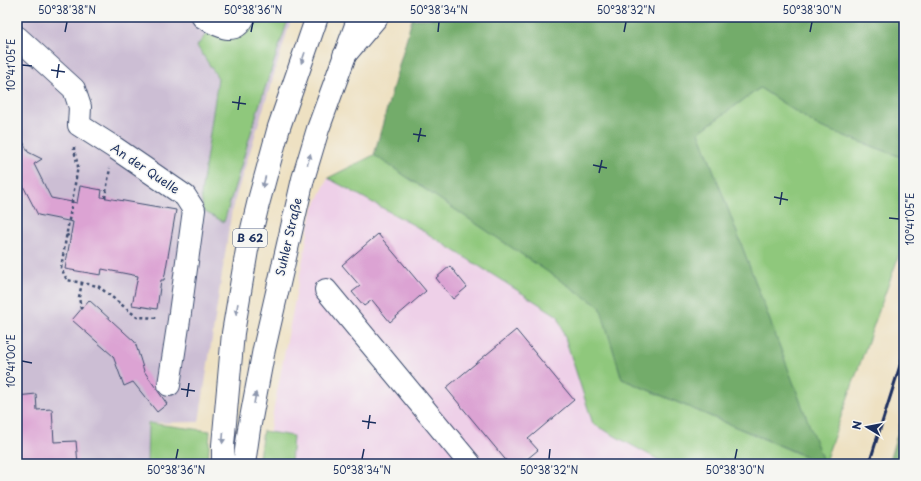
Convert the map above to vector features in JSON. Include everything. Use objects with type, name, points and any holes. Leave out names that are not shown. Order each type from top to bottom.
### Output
[{"type":"main road","points":[[203,17],[224,28],[232,28],[244,17]]},
{"type":"main road","name":"B 62","points":[[223,464],[223,438],[233,333],[247,250],[279,127],[317,17]]},
{"type":"main road","name":"Suhler Straße","points":[[244,464],[264,349],[292,224],[318,129],[359,17]]},
{"type":"main road","points":[[344,56],[377,17]]},
{"type":"main road","points":[[17,37],[74,89],[80,106],[79,125]]},
{"type":"main road","name":"An der Quelle","points":[[79,125],[185,196],[194,210],[180,320],[169,385]]},
{"type":"main road","points":[[326,290],[470,464]]},
{"type":"path","points":[[79,125],[74,150],[78,166],[61,268],[67,280],[98,286],[137,317],[180,320]]},
{"type":"path","points":[[105,198],[112,154],[115,148]]},
{"type":"path","points":[[66,236],[71,234]]},
{"type":"path","points":[[81,309],[79,297],[82,283]]},
{"type":"shaded area","points":[[17,17],[292,17],[232,209],[199,422],[148,423],[147,464],[17,464]]},
{"type":"shaded area","points":[[374,155],[601,307],[622,379],[824,464],[263,464],[312,212],[328,178]]},
{"type":"green space","points":[[251,17],[289,17],[259,106],[224,222],[203,211],[201,195],[218,78],[197,46],[207,33],[225,38],[244,35]]},
{"type":"green space","points":[[461,17],[904,17],[904,158],[818,126],[760,88],[699,132],[824,464],[622,379],[600,307],[374,155],[412,19]]},
{"type":"green space","points":[[760,88],[818,126],[904,158],[904,241],[824,464],[699,132]]},
{"type":"green space","points":[[374,155],[601,307],[622,379],[823,464],[666,464],[593,424],[558,316],[417,227],[328,178]]},
{"type":"green space","points":[[904,412],[904,464],[888,464]]},
{"type":"green space","points":[[148,423],[210,431],[208,464],[147,464]]},
{"type":"green space","points":[[263,431],[293,436],[291,464],[258,464]]},
{"type":"green space","points":[[846,462],[846,464],[824,464]]},
{"type":"building","points":[[17,129],[28,152],[42,159],[34,164],[51,198],[77,203],[80,186],[102,190],[101,197],[176,210],[164,280],[161,280],[157,309],[132,305],[138,276],[102,269],[101,275],[65,269],[73,222],[38,215],[17,174]]},
{"type":"building","points":[[378,234],[426,291],[390,322],[372,300],[364,306],[352,292],[360,286],[342,265]]},
{"type":"building","points":[[450,266],[467,287],[453,299],[436,278]]},
{"type":"building","points":[[89,300],[135,342],[144,371],[167,404],[157,412],[133,382],[124,386],[113,356],[72,320]]},
{"type":"building","points":[[516,330],[574,400],[528,439],[538,450],[521,464],[509,464],[446,388]]},
{"type":"building","points":[[36,394],[37,410],[52,409],[54,442],[76,441],[78,464],[17,464],[17,396]]},
{"type":"railway","points":[[869,464],[904,353]]}]
